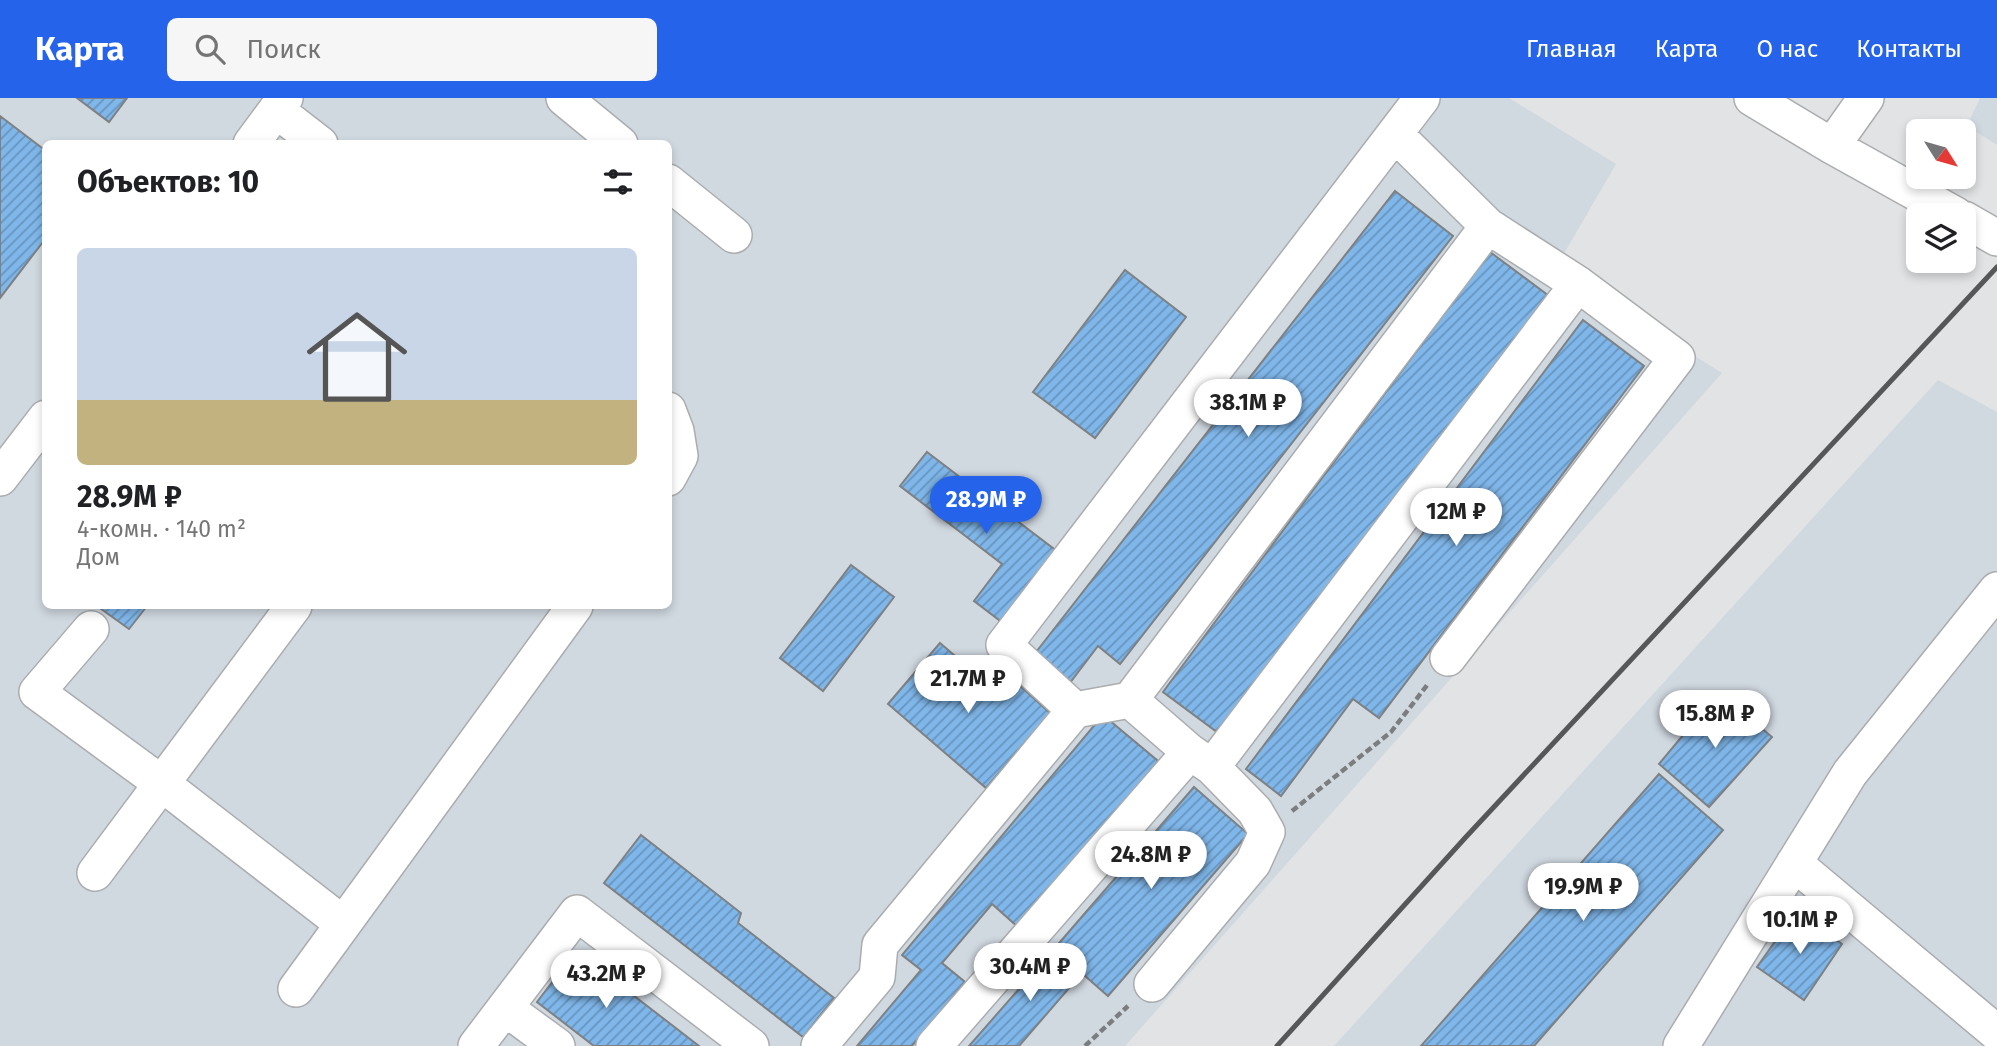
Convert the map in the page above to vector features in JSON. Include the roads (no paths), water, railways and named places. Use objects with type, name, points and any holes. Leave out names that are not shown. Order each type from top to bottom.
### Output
[{"type":"street","points":[[564,98],[615,140]]},
{"type":"street","points":[[1075,709],[1004,645],[1422,98]]},
{"type":"street","points":[[1752,98],[1934,203]]},
{"type":"street","points":[[1832,146],[1866,98]]},
{"type":"street","points":[[254,140],[280,104],[316,140]]},
{"type":"street","points":[[1395,134],[1488,226],[1578,285],[1677,358],[1448,659]]},
{"type":"street","points":[[672,185],[734,235]]},
{"type":"street","points":[[820,1046],[877,977],[880,945],[1075,709],[1130,700],[1488,226]]},
{"type":"street","points":[[1976,226],[1997,238]]},
{"type":"street","points":[[934,1046],[1201,759],[1578,285]]},
{"type":"street","points":[[672,420],[680,456],[672,471]]},
{"type":"street","points":[[0,478],[42,423]]},
{"type":"street","points":[[1681,1046],[1794,863],[1840,770],[1997,590]]},
{"type":"street","points":[[95,873],[292,609]]},
{"type":"street","points":[[296,989],[573,609]]},
{"type":"street","points":[[91,628],[37,692],[161,783],[342,923]]},
{"type":"street","points":[[1130,700],[1201,759],[1255,811],[1267,832],[1253,863],[1152,984]]},
{"type":"street","points":[[1794,863],[1997,1033]]},
{"type":"street","points":[[476,1046],[577,913],[751,1046]]},
{"type":"street","points":[[505,1008],[557,1046]]},
{"type":"railway","points":[[1277,1046],[1465,838],[1997,267]]}]
